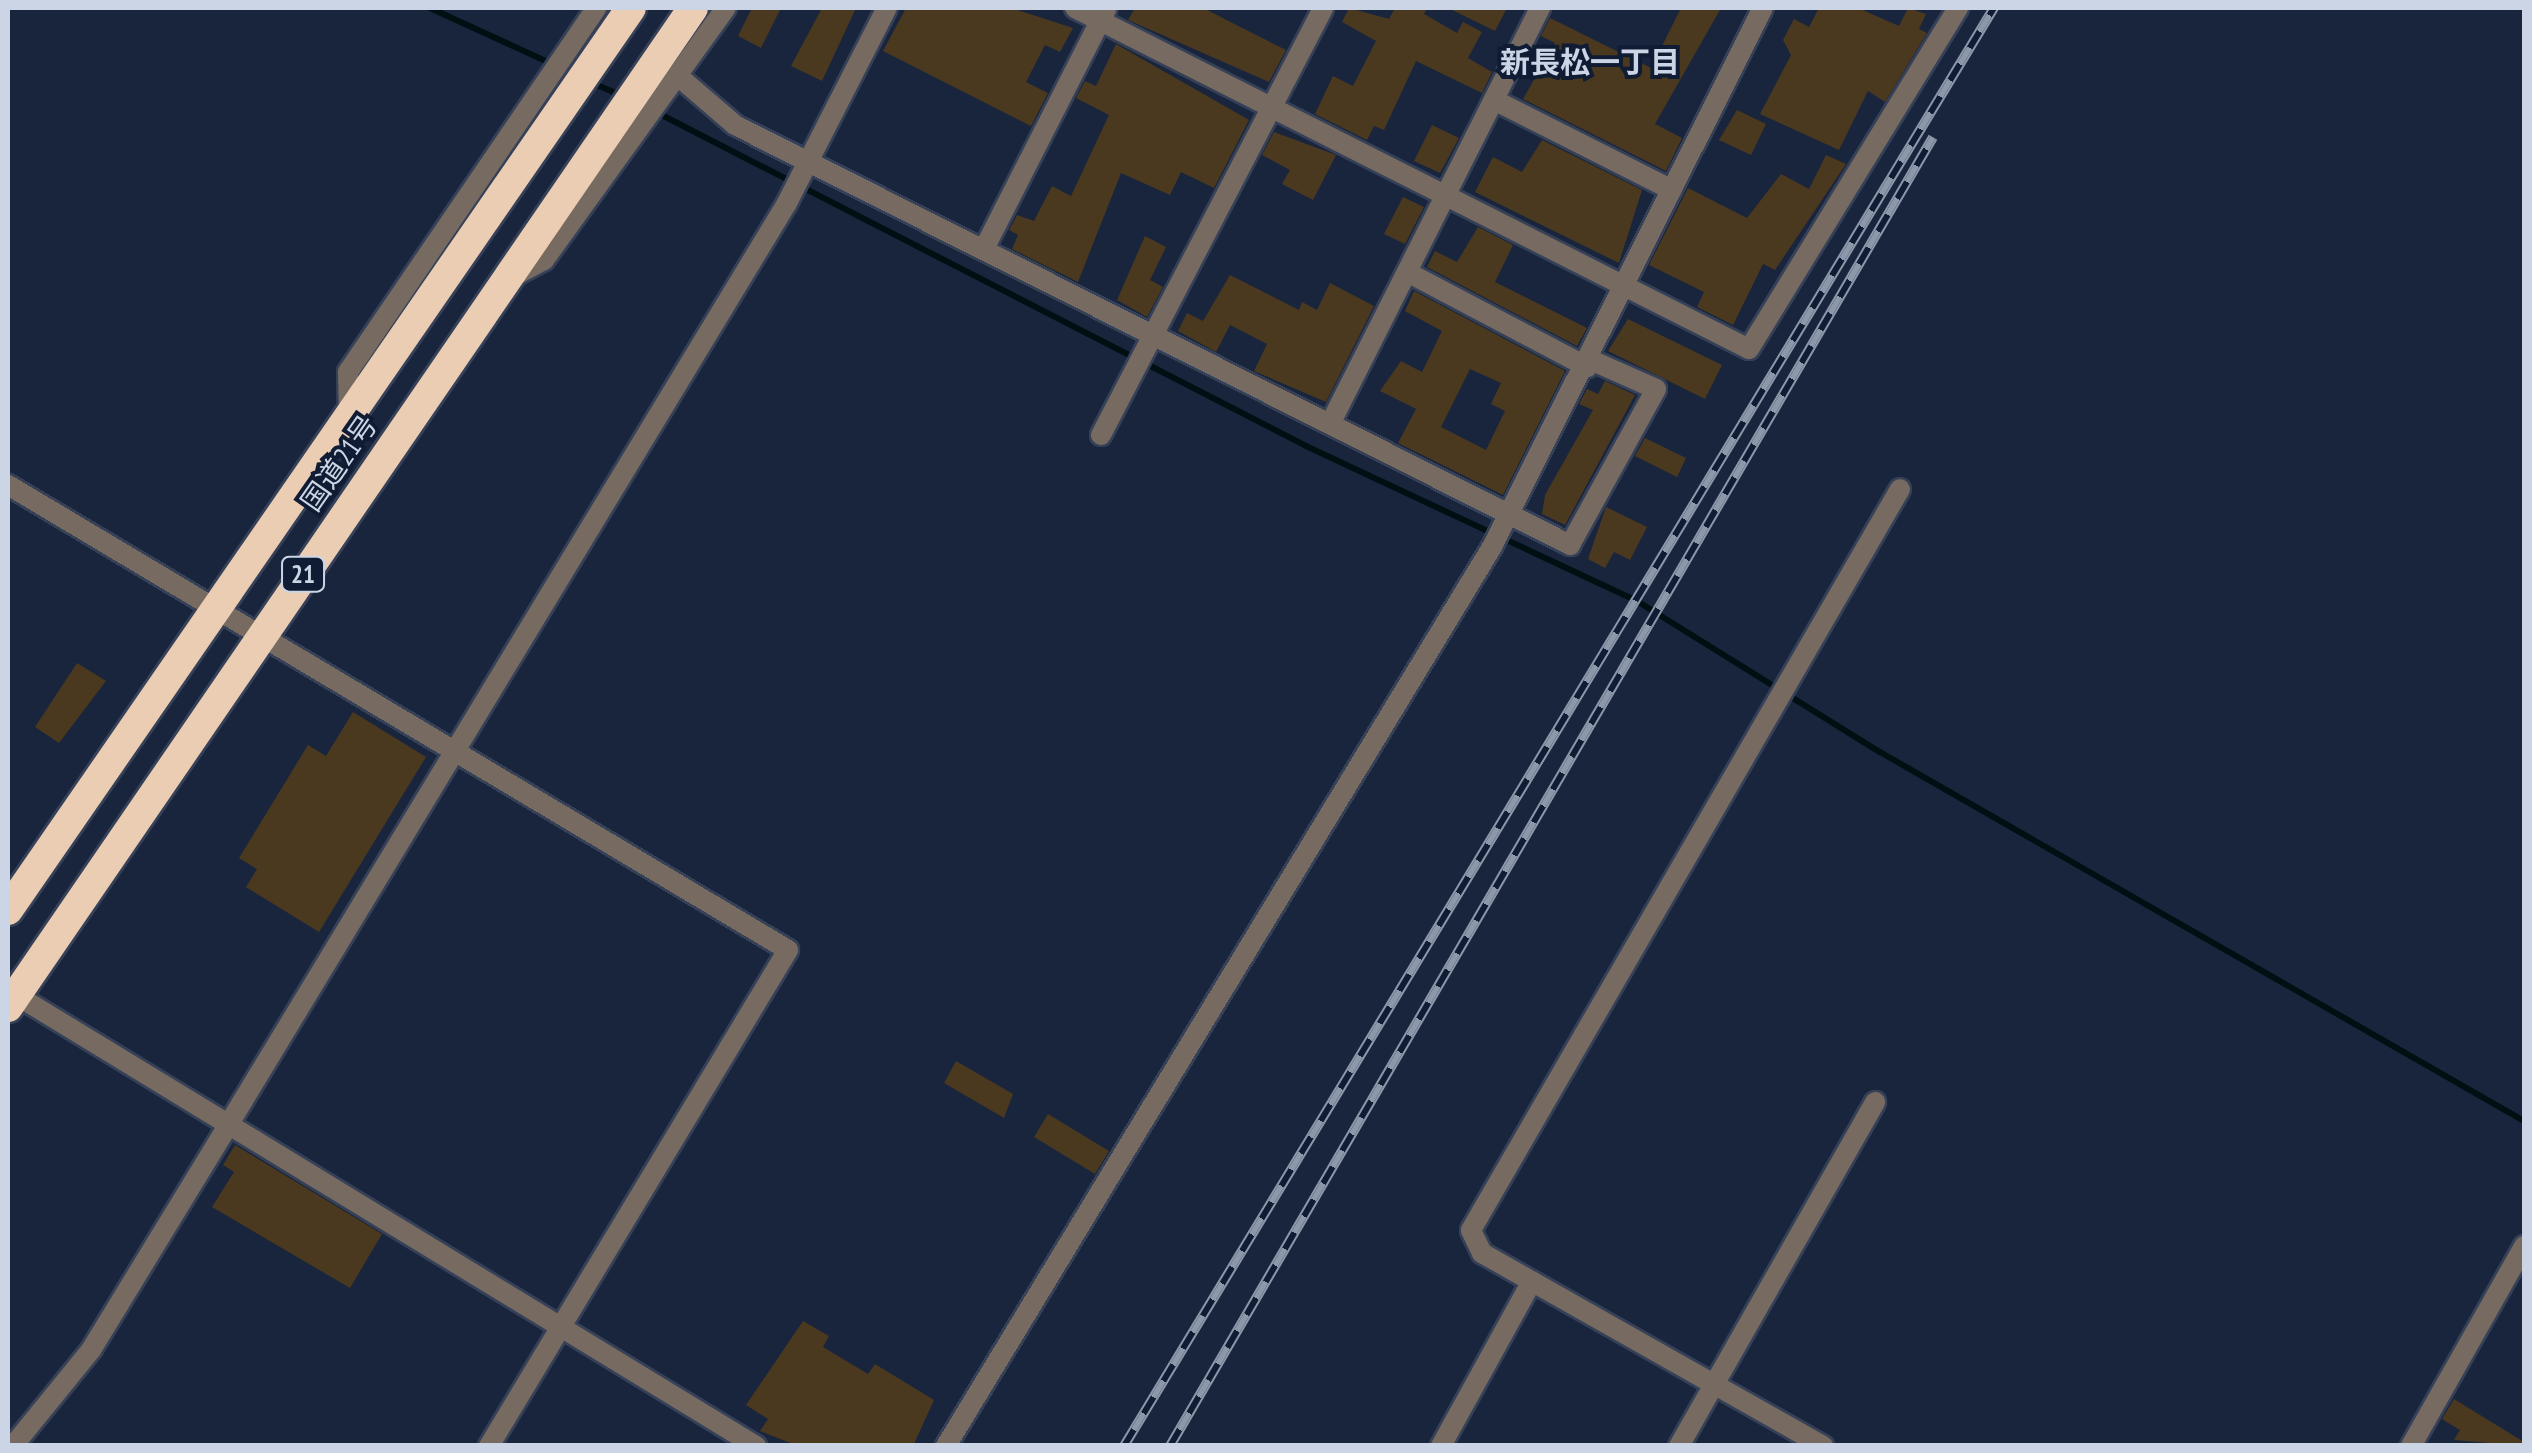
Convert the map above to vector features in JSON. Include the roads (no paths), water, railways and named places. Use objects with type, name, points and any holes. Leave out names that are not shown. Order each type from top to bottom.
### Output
[{"type":"highway","name":"国道21号","points":[[8,910],[554,118],[579,58],[631,8]]},
{"type":"highway","name":"国道21号","points":[[12,1001],[693,8]]},
{"type":"street","points":[[349,413],[348,372],[547,79],[579,58],[596,8]]},
{"type":"street","points":[[506,280],[544,260],[726,8]]},
{"type":"street","points":[[13,1446],[91,1350],[228,1127],[456,745],[788,203],[886,8]]},
{"type":"street","points":[[1075,8],[1104,14],[1272,112],[1749,348],[1950,10]]},
{"type":"street","points":[[1101,435],[1323,8]]},
{"type":"street","points":[[1330,422],[1540,8]]},
{"type":"street","points":[[946,1446],[1492,547],[1589,363],[1763,8]]},
{"type":"street","points":[[985,247],[1104,14]]},
{"type":"street","points":[[678,76],[735,125],[804,170],[985,247],[1152,342],[1330,422],[1506,518],[1570,545],[1656,389],[1589,363],[1406,272]]},
{"type":"street","points":[[1494,100],[1672,190]]},
{"type":"street","points":[[8,484],[456,745],[788,950],[489,1446]]},
{"type":"street","points":[[1823,1446],[1482,1253],[1471,1230],[1900,489]]},
{"type":"street","points":[[12,1001],[563,1326],[756,1446]]},
{"type":"street","points":[[1679,1446],[1875,1102]]},
{"type":"street","points":[[2418,1443],[2524,1246]]},
{"type":"street","points":[[1441,1446],[1532,1281]]},
{"type":"waterway","points":[[430,8],[574,74]]},
{"type":"waterway","points":[[590,82],[620,95]]},
{"type":"waterway","points":[[654,111],[1306,446],[1637,601],[1880,752],[2524,1121]]},
{"type":"railway","points":[[1124,1446],[1994,8]]},
{"type":"railway","points":[[1170,1446],[1933,137]]},
{"type":"district","name":"新長松一丁目","points":[[1590,62]]}]
